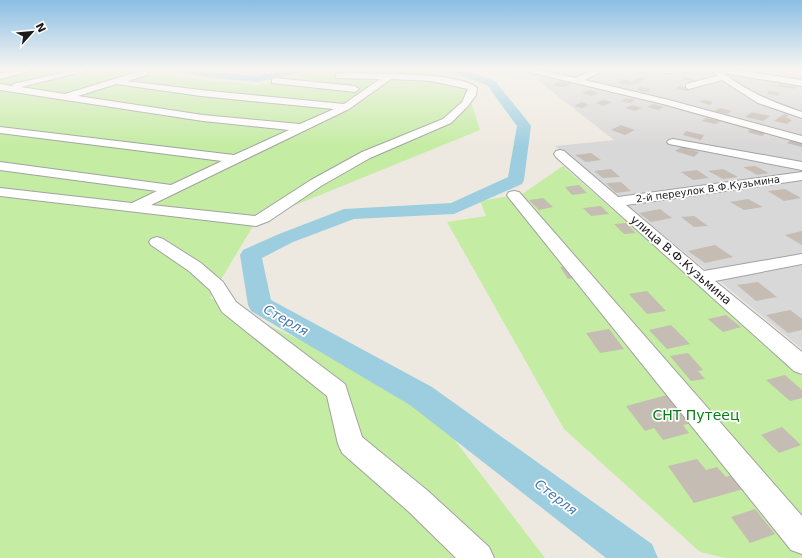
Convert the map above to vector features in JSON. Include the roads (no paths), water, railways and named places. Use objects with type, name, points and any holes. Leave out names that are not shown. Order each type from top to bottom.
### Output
[{"type":"street","points":[[39,94],[204,118],[303,128]]},
{"type":"street","points":[[63,98],[76,94]]},
{"type":"street","points":[[212,94],[346,107]]},
{"type":"street","points":[[133,208],[346,107],[364,94]]},
{"type":"street","points":[[0,192],[256,221],[264,218],[316,183],[366,155],[447,121],[465,104],[471,94]]},
{"type":"street","points":[[632,94],[802,140]]},
{"type":"street","points":[[751,94],[761,100],[802,115]]},
{"type":"street","points":[[0,130],[238,159]]},
{"type":"street","points":[[673,142],[802,166]]},
{"type":"street","name":"улица В.Ф.Кузьмина","points":[[560,154],[700,278],[802,365]]},
{"type":"street","points":[[0,166],[172,189]]},
{"type":"street","name":"2-й переулок В.Ф.Кузьмина","points":[[614,202],[802,176]]},
{"type":"street","points":[[514,195],[802,538]]},
{"type":"street","points":[[157,242],[212,281],[217,286],[229,307],[337,391],[351,444],[418,502],[478,558]]},
{"type":"street","points":[[700,278],[802,260]]},
{"type":"waterway","name":"Стерля","points":[[499,94],[524,126],[516,180],[454,208],[351,213],[286,238],[251,255],[260,305],[421,396],[638,558]]},
{"type":"park label","name":"СНТ Путеец","points":[[696,415]]}]
